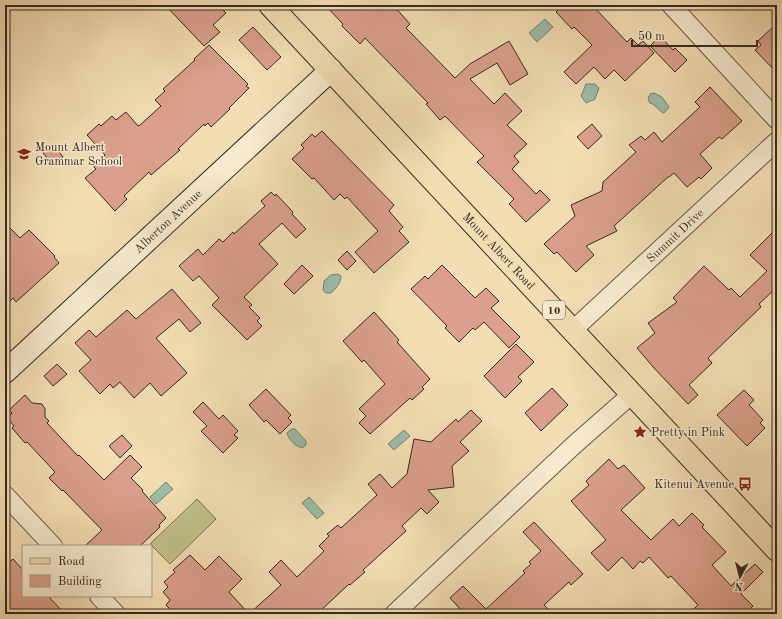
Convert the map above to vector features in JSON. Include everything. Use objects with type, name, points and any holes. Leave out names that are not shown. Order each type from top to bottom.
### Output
[{"type":"main road","name":"Mount Albert Road","points":[[270,5],[777,548]]},
{"type":"main road","name":"Alberton Avenue","points":[[5,372],[331,70]]},
{"type":"street","points":[[671,5],[777,120]]},
{"type":"street","name":"Summit Drive","points":[[573,330],[777,141]]},
{"type":"street","points":[[394,614],[574,444],[632,394]]},
{"type":"street","points":[[5,495],[52,545]]},
{"type":"street","points":[[100,597],[116,614]]},
{"type":"shaded area","points":[[545,19],[553,27],[537,42],[529,33]]},
{"type":"shaded area","points":[[586,84],[595,84],[599,88],[595,99],[586,103],[581,96]]},
{"type":"shaded area","points":[[654,93],[662,97],[669,107],[664,113],[650,103],[648,99],[650,94]]},
{"type":"shaded area","points":[[338,274],[341,276],[335,290],[331,293],[326,293],[323,290],[324,281],[331,275]]},
{"type":"shaded area","points":[[292,429],[295,429],[306,441],[306,445],[302,448],[289,438],[287,433]]},
{"type":"shaded area","points":[[404,430],[410,436],[394,450],[388,444]]},
{"type":"shaded area","points":[[166,482],[173,489],[156,504],[150,497]]},
{"type":"shaded area","points":[[309,497],[324,513],[317,519],[302,503]]},
{"type":"shaded area","points":[[197,499],[216,519],[170,564],[150,544]]},
{"type":"building","points":[[165,5],[218,5],[226,13],[213,25],[220,32],[204,46]]},
{"type":"building","points":[[325,5],[393,5],[410,24],[406,28],[455,78],[470,64],[509,41],[528,74],[510,85],[497,63],[470,79],[494,104],[505,93],[522,111],[507,125],[527,144],[514,156],[519,162],[512,169],[536,194],[540,190],[550,200],[526,222],[509,204],[514,199],[477,162],[484,156],[445,116],[440,120],[426,104],[428,103],[365,38],[360,44],[342,26],[343,24]]},
{"type":"building","points":[[563,5],[592,5],[627,42],[631,38],[638,45],[643,41],[654,53],[625,81],[614,70],[605,79],[594,67],[576,84],[564,72],[592,45],[574,27],[572,29],[556,12]]},
{"type":"building","points":[[777,23],[777,73],[755,50],[761,45],[758,41]]},
{"type":"building","points":[[253,27],[281,57],[267,70],[239,40]]},
{"type":"building","points":[[660,36],[673,50],[675,48],[687,60],[675,72],[650,46]]},
{"type":"building","points":[[209,45],[248,84],[246,86],[249,88],[211,127],[208,123],[205,126],[204,124],[178,149],[180,150],[151,175],[149,172],[124,196],[127,199],[115,211],[85,178],[96,169],[93,166],[105,155],[87,135],[99,124],[101,126],[112,116],[116,120],[126,112],[138,126],[140,125],[161,106],[155,100],[165,91],[163,89]]},
{"type":"building","points":[[710,87],[742,121],[722,139],[719,137],[700,154],[712,168],[701,179],[699,177],[687,187],[674,173],[668,177],[614,226],[617,231],[586,246],[594,255],[576,272],[557,252],[554,254],[544,244],[575,216],[571,205],[602,191],[603,182],[636,152],[629,145],[641,136],[645,140],[654,132],[662,142],[700,107],[695,102]]},
{"type":"building","points":[[592,124],[602,136],[588,149],[577,137]]},
{"type":"building","points":[[322,131],[394,205],[389,211],[403,227],[399,231],[409,242],[374,273],[355,252],[378,231],[347,197],[345,199],[340,194],[334,200],[314,178],[312,179],[292,159],[304,148],[301,145],[312,134],[315,137]]},
{"type":"building","points":[[53,144],[63,157],[53,165],[43,153]]},
{"type":"building","points":[[271,192],[275,196],[276,194],[306,229],[296,238],[282,223],[259,244],[278,264],[244,297],[252,305],[249,307],[260,318],[257,321],[262,326],[247,340],[212,305],[219,298],[199,276],[193,281],[179,266],[198,249],[203,255],[219,239],[223,242],[233,232],[234,234],[265,206],[261,201]]},
{"type":"building","points":[[5,223],[20,238],[29,230],[55,256],[54,257],[59,263],[16,302],[13,298],[5,306]]},
{"type":"building","points":[[777,228],[777,287],[759,304],[761,307],[708,358],[712,363],[689,385],[698,395],[688,404],[637,348],[655,333],[648,323],[677,302],[673,298],[704,266],[729,290],[731,288],[740,297],[767,271],[750,255]]},
{"type":"building","points":[[347,251],[356,261],[347,270],[338,260]]},
{"type":"building","points":[[302,265],[313,276],[294,294],[284,284]]},
{"type":"building","points":[[442,265],[475,298],[486,288],[499,301],[491,308],[520,337],[509,348],[484,322],[475,330],[473,328],[459,342],[445,328],[447,326],[411,289],[425,276],[428,279]]},
{"type":"building","points":[[172,289],[201,323],[190,332],[179,319],[156,338],[187,373],[161,396],[150,383],[134,398],[120,382],[113,388],[110,384],[100,394],[79,371],[91,360],[75,343],[89,330],[96,337],[127,310],[136,319]]},
{"type":"building","points":[[374,312],[399,340],[397,342],[430,379],[422,387],[424,389],[412,400],[410,398],[370,434],[359,423],[366,416],[359,409],[385,384],[364,360],[362,362],[343,341]]},
{"type":"building","points":[[516,344],[534,362],[518,377],[522,381],[505,398],[484,376]]},
{"type":"building","points":[[57,364],[67,374],[53,386],[44,376]]},
{"type":"building","points":[[552,388],[568,405],[541,431],[525,413]]},
{"type":"building","points":[[266,389],[291,415],[288,418],[292,422],[280,434],[266,420],[264,422],[249,405]]},
{"type":"building","points":[[744,390],[754,400],[749,405],[763,420],[760,423],[765,428],[747,446],[717,415]]},
{"type":"building","points":[[25,395],[32,403],[42,404],[45,409],[45,417],[49,421],[47,423],[78,456],[79,455],[104,480],[130,455],[142,467],[131,478],[166,518],[159,525],[160,527],[141,545],[86,545],[102,530],[63,490],[62,491],[49,478],[55,472],[12,428],[14,426],[7,418],[12,413],[9,410]]},
{"type":"building","points":[[203,402],[219,419],[223,415],[238,431],[234,435],[238,438],[223,453],[201,431],[207,426],[193,412]]},
{"type":"building","points":[[471,410],[482,421],[460,442],[469,451],[452,466],[454,487],[428,490],[439,502],[427,514],[421,508],[402,526],[406,531],[363,570],[365,572],[350,585],[349,584],[317,614],[249,614],[281,585],[269,572],[281,560],[297,577],[324,551],[319,546],[329,536],[327,534],[338,525],[341,528],[377,495],[368,484],[380,474],[392,488],[407,474],[414,439],[431,442],[456,419],[458,422]]},
{"type":"building","points":[[122,435],[132,446],[120,458],[109,446]]},
{"type":"building","points":[[609,459],[618,469],[624,465],[645,488],[621,510],[651,540],[673,519],[679,526],[692,513],[704,525],[702,527],[726,552],[712,565],[731,586],[755,564],[763,572],[741,594],[753,606],[745,614],[688,614],[698,605],[671,576],[668,578],[649,557],[643,563],[640,561],[633,569],[622,557],[608,571],[591,553],[606,540],[571,501],[589,485],[586,481]]},
{"type":"building","points":[[534,522],[583,574],[571,585],[569,582],[544,605],[553,614],[470,614],[466,609],[463,612],[450,598],[463,586],[486,609],[525,573],[523,571],[531,564],[529,562],[541,551],[523,532]]},
{"type":"building","points":[[190,555],[205,570],[219,556],[242,579],[229,592],[249,614],[175,614],[166,605],[170,600],[163,592],[168,587],[164,582],[175,572],[173,570]]},
{"type":"building","points":[[13,559],[22,569],[22,597],[49,597],[65,614],[5,614],[5,566]]},
{"type":"place","name":"Mount Albert Grammar School","points":[[24,154]]},
{"type":"place","name":"Pretty in Pink","points":[[640,432]]},
{"type":"place","name":"Kitenui Avenue","points":[[745,484]]}]
